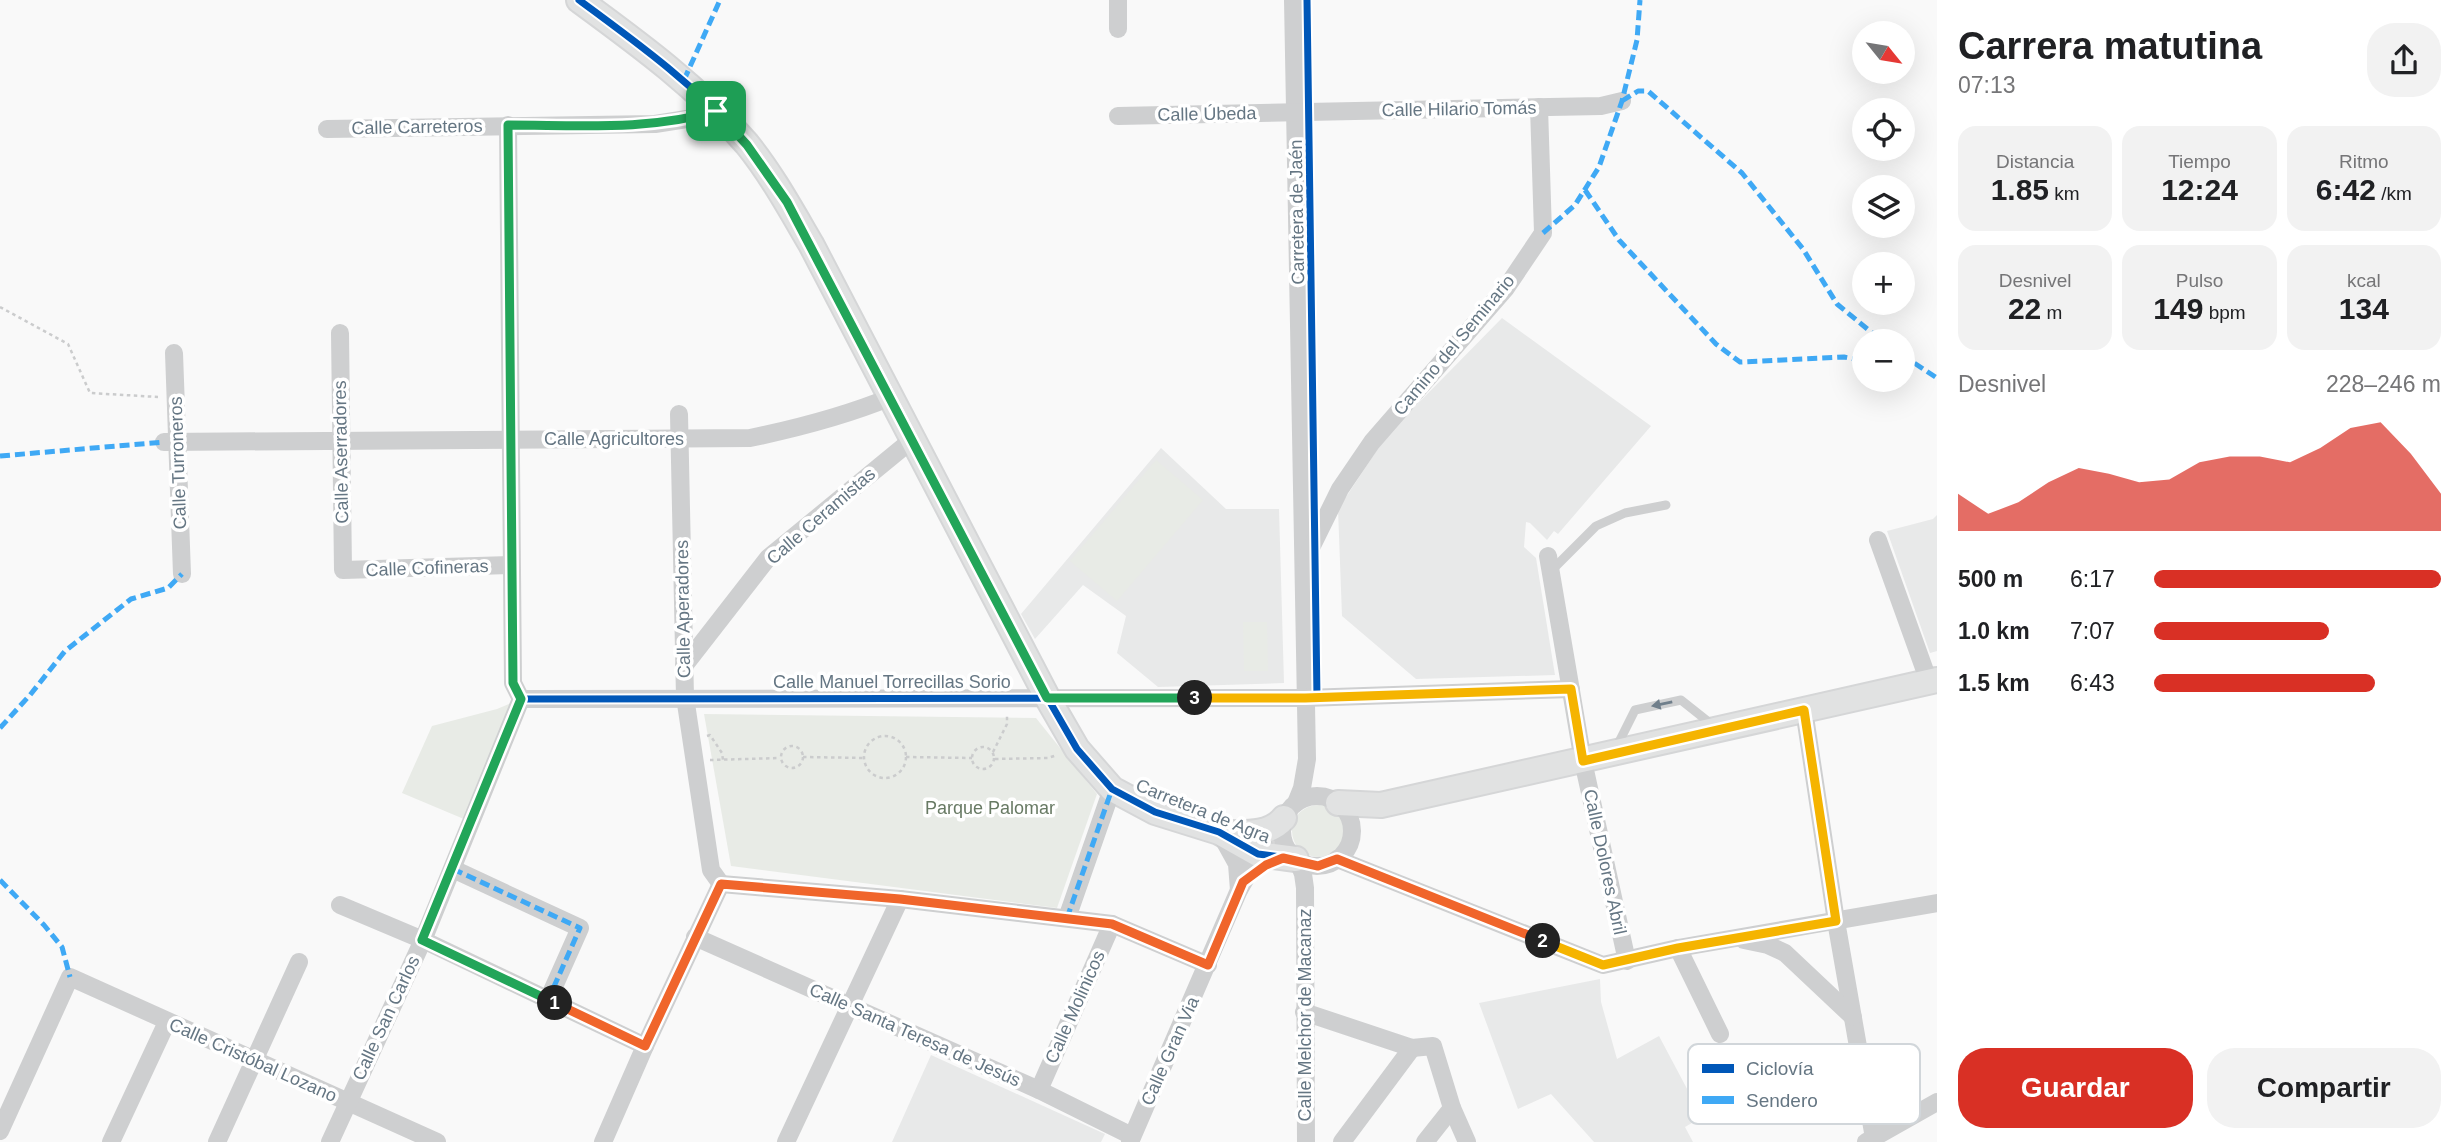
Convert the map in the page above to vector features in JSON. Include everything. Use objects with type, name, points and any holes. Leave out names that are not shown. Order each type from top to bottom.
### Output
[{"type":"street","name":"Carretera de Agra","points":[[579,0],[684,80],[716,111],[747,145],[787,202],[1047,698],[1077,749],[1112,789],[1155,812],[1219,832],[1258,854],[1299,861]]},
{"type":"street","points":[[1118,0],[1118,29]]},
{"type":"street","name":"Carretera de Jaén","points":[[1286,815],[1302,788],[1307,759],[1293,0]]},
{"type":"street","name":"Calle Hilario Tomás","points":[[1295,113],[1601,106],[1622,101]]},
{"type":"street","name":"Camino del Seminario","points":[[1303,565],[1339,489],[1372,442],[1506,288],[1543,233],[1539,107]]},
{"type":"street","name":"Calle Carreteros","points":[[327,129],[655,124],[716,111]]},
{"type":"street","name":"Calle Úbeda","points":[[1118,116],[1295,113]]},
{"type":"street","points":[[508,125],[513,683],[521,699]]},
{"type":"street","name":"Calle Aserradores","points":[[340,333],[343,570]]},
{"type":"street","name":"Calle Turroneros","points":[[174,353],[175,398],[170,442],[182,574]]},
{"type":"street","name":"Calle Agricultores","points":[[170,442],[750,438],[808,426],[891,397]]},
{"type":"street","name":"Calle Aperadores","points":[[679,414],[685,697],[711,870],[721,884]]},
{"type":"street","name":"Calle Ceramistas","points":[[684,666],[768,558],[913,439]]},
{"type":"street","points":[[1299,861],[1286,848],[1282,833],[1286,815],[1303,799],[1340,816],[1933,681],[1878,540]]},
{"type":"street","name":"Calle Dolores Abril","points":[[1549,564],[1583,761],[1627,961]]},
{"type":"street","name":"Calle Cofineras","points":[[343,570],[512,565]]},
{"type":"street","name":"Calle Manuel Torrecillas Sorio","points":[[521,699],[1305,698],[1571,689]]},
{"type":"street","name":"Calle San Carlos","points":[[330,1142],[453,869],[521,699]]},
{"type":"street","points":[[1804,710],[1857,1044]]},
{"type":"street","name":"Carretera de Jaén","points":[[1307,759],[1368,870]]},
{"type":"street","points":[[1067,919],[1112,789]]},
{"type":"street","name":"Carretera de Agra","points":[[1219,832],[1254,833],[1286,815]]},
{"type":"street","name":"Calle Gran Via","points":[[1131,1139],[1241,886],[1258,854],[1286,815]]},
{"type":"street","points":[[1337,859],[1345,852],[1340,816]]},
{"type":"street","points":[[1219,832],[1237,864],[1241,886],[1266,865],[1337,859],[1603,965],[1678,948],[1937,903]]},
{"type":"street","name":"Calle Melchor de Macanaz","points":[[1299,861],[1305,888],[1306,1142]]},
{"type":"street","points":[[453,869],[580,928],[548,1000]]},
{"type":"street","points":[[603,1142],[721,884],[900,899],[1112,924],[1208,965]]},
{"type":"street","points":[[786,1142],[900,899]]},
{"type":"street","points":[[340,905],[422,940],[645,1046]]},
{"type":"street","name":"Calle Molinicos","points":[[1039,1090],[1112,924]]},
{"type":"street","name":"Calle Santa Teresa de Jesús","points":[[695,937],[1039,1090],[1131,1139]]},
{"type":"street","points":[[1737,938],[1768,945],[1785,953],[1853,1017]]},
{"type":"street","points":[[1678,948],[1720,1034]]},
{"type":"street","points":[[217,1142],[299,962]]},
{"type":"street","name":"Calle Cristóbal Lozano","points":[[0,1131],[70,977],[437,1142]]},
{"type":"street","points":[[1304,1012],[1412,1048],[1433,1046],[1452,1108],[1467,1142]]},
{"type":"street","points":[[111,1142],[167,1022]]},
{"type":"street","points":[[1342,1142],[1412,1048]]},
{"type":"street","points":[[1920,1112],[1937,1102]]},
{"type":"street","points":[[1424,1142],[1452,1108]]},
{"type":"street","points":[[1870,1140],[1898,1124]]},
{"type":"lane","points":[[1549,564],[1596,526],[1625,513],[1666,505]]},
{"type":"lane","points":[[1613,755],[1635,710],[1681,700],[1719,730]]},
{"type":"path","points":[[0,307],[68,344],[90,393],[175,398]]},
{"type":"path","points":[[993,752],[1007,724],[1009,697]]},
{"type":"path","points":[[691,738],[710,735],[722,753],[723,760]]},
{"type":"path","points":[[882,736],[895,738],[900,742],[906,757],[899,772],[887,777],[873,774],[868,769],[865,758],[870,743],[882,736]]},
{"type":"path","points":[[792,746],[799,748],[803,757],[798,767],[790,769],[783,765],[780,758],[782,751],[792,746]]},
{"type":"path","points":[[980,747],[993,752],[995,759],[989,768],[982,770],[975,766],[972,758],[980,747]]},
{"type":"path","points":[[995,759],[1048,758],[1077,749]]},
{"type":"path","points":[[803,757],[865,758]]},
{"type":"path","points":[[906,757],[972,758]]},
{"type":"path","points":[[695,760],[780,758]]},
{"type":"shaded area","points":[[1502,318],[1651,426],[1558,534],[1554,531],[1547,540],[1526,522],[1524,547],[1536,558],[1555,675],[1416,679],[1342,616],[1338,509],[1387,435]]},
{"type":"shaded area","points":[[1161,448],[1226,509],[1279,509],[1284,683],[1158,687],[1117,653],[1126,616],[1083,585],[1035,639],[1021,614]]},
{"type":"shaded area","points":[[1937,515],[1937,651],[1930,653],[1887,531],[1933,519]]},
{"type":"shaded area","points":[[1600,979],[1601,1002],[1617,1059],[1659,1036],[1688,1091],[1690,1124],[1685,1127],[1693,1142],[1594,1142],[1551,1094],[1518,1109],[1479,1003]]},
{"type":"shaded area","points":[[931,1055],[1105,1134],[1101,1142],[892,1142]]},
{"type":"green space","points":[[1156,460],[1203,500],[1117,601],[1070,561]]},
{"type":"green space","points":[[1243,622],[1267,622],[1268,671],[1244,671]]},
{"type":"green space","points":[[521,699],[471,822],[402,793],[432,726],[497,709]]},
{"type":"green space","name":"Parque Palomar","points":[[704,714],[1036,718],[1097,794],[1057,908],[731,866]]},
{"type":"green space","points":[[1318,805],[1328,807],[1336,813],[1342,821],[1342,841],[1336,849],[1328,855],[1318,857],[1308,855],[1300,849],[1294,841],[1292,831],[1294,821],[1300,813],[1308,807]]},
{"type":"marked path","points":[[684,80],[720,0]]},
{"type":"marked path","points":[[1543,233],[1575,205],[1599,167],[1622,101],[1637,40],[1640,0]]},
{"type":"marked path","points":[[1622,101],[1638,91],[1648,91],[1742,173],[1803,249],[1837,304],[1867,329]]},
{"type":"marked path","points":[[1585,190],[1619,240],[1716,344],[1740,362],[1852,359]]},
{"type":"marked path","points":[[1915,364],[1937,378]]},
{"type":"marked path","points":[[0,456],[164,442]]},
{"type":"marked path","points":[[0,728],[65,651],[131,599],[168,588],[182,574]]},
{"type":"marked path","points":[[1067,918],[1112,789]]},
{"type":"marked path","points":[[453,869],[580,928],[548,1000]]},
{"type":"marked path","points":[[0,880],[62,947],[70,977]]},
{"type":"cycle path","points":[[579,0],[688,85],[728,123],[765,168],[811,244],[1047,697],[1077,749],[1112,789],[1155,812],[1219,832],[1258,854],[1296,859]]},
{"type":"cycle path","points":[[1307,0],[1317,698]]},
{"type":"cycle path","points":[[521,699],[1305,698],[1571,689]]},
{"type":"route","points":[[716,111],[768,172],[811,244],[1047,698],[1305,698],[1571,689],[1583,761],[1804,710],[1836,921],[1678,948],[1603,965],[1337,859],[1318,866],[1283,858],[1266,865],[1243,882],[1208,965],[1112,924],[900,899],[721,884],[645,1046],[422,940],[521,699],[513,683],[508,125],[655,124],[716,111]]}]
